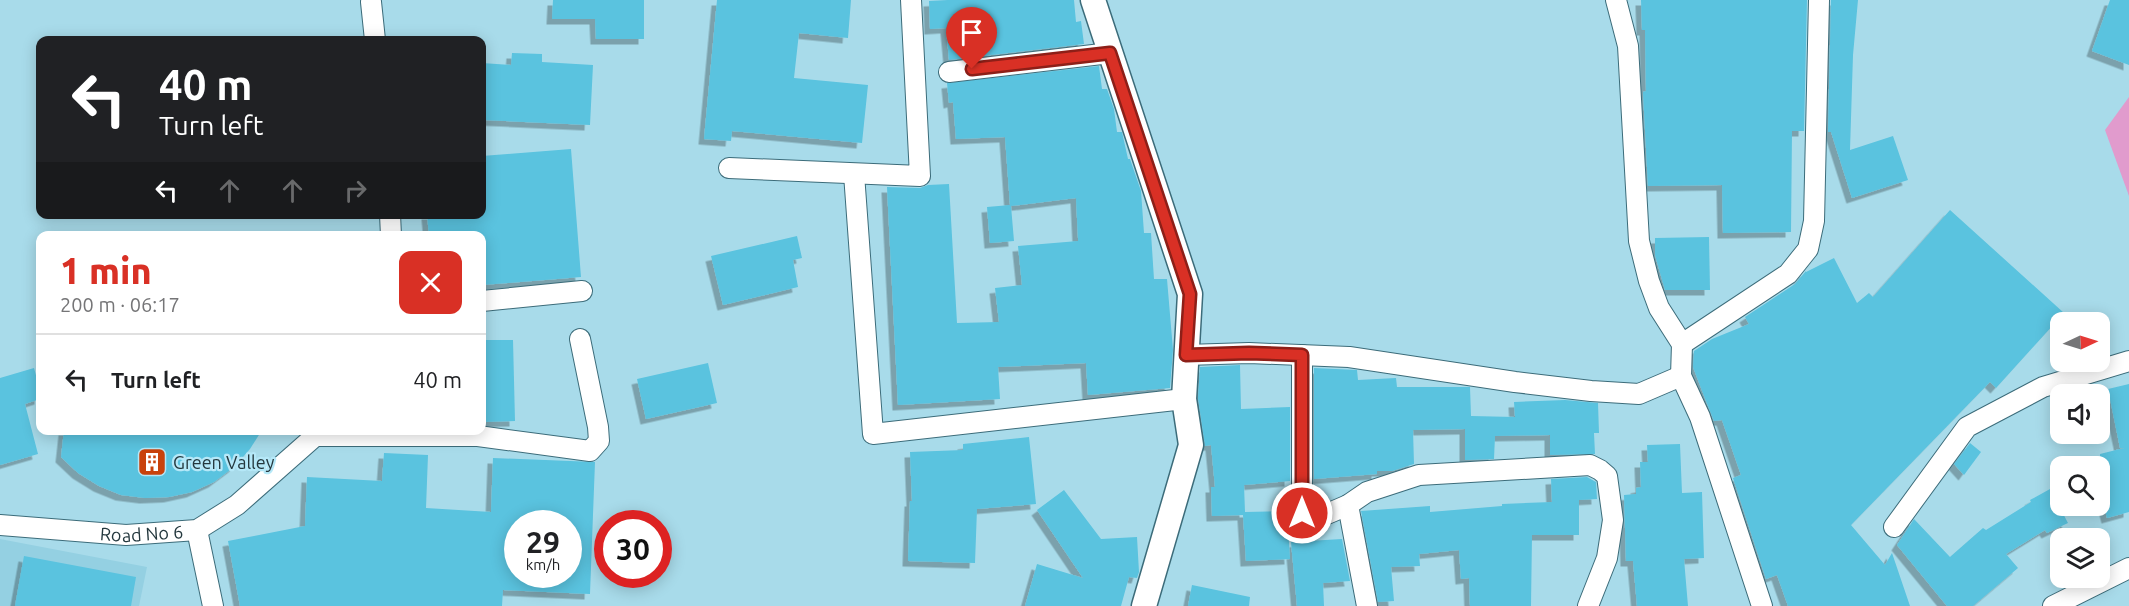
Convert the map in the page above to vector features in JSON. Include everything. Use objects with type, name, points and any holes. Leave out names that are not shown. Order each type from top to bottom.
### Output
[{"type":"street","points":[[729,168],[921,176],[911,0]]},
{"type":"street","points":[[1093,0],[1190,294],[1184,399],[1191,445],[1144,606]]},
{"type":"street","points":[[1616,0],[1628,45],[1639,241],[1648,281],[1659,308],[1682,344],[1682,376],[1700,417],[1762,606]]},
{"type":"street","points":[[1682,344],[1788,274],[1808,249],[1814,221],[1819,0]]},
{"type":"street","points":[[371,2],[375,36]]},
{"type":"street","points":[[948,72],[1110,53]]},
{"type":"street","points":[[854,174],[873,434],[1184,399]]},
{"type":"street","points":[[486,301],[582,291]]},
{"type":"street","points":[[425,435],[478,436],[590,451],[600,441],[580,339]]},
{"type":"street","points":[[1186,355],[1249,353],[1349,357],[1515,382],[1639,394],[1682,376]]},
{"type":"street","points":[[1302,355],[1302,513],[1307,517],[1320,517],[1348,505],[1367,492],[1419,475],[1590,465],[1607,476],[1613,520],[1607,558],[1588,606]]},
{"type":"street","points":[[1894,527],[1967,427],[2043,387],[2129,361]]},
{"type":"street","name":"Road No 6","points":[[0,525],[126,535],[198,530],[237,505],[317,435]]},
{"type":"street","points":[[1348,505],[1367,606]]},
{"type":"street","points":[[198,530],[213,606]]},
{"type":"street","points":[[2053,606],[2129,568]]},
{"type":"shaded area","points":[[2129,97],[2129,196],[2105,130]]},
{"type":"shaded area","points":[[0,539],[147,567],[139,606],[0,606]]},
{"type":"building","points":[[553,0],[644,0],[644,39],[596,39],[595,19],[552,19]]},
{"type":"building","points":[[717,0],[851,0],[848,38],[799,33],[794,78],[868,85],[862,143],[732,131],[731,141],[704,139]]},
{"type":"building","points":[[1074,0],[1076,22],[1081,21],[1084,44],[949,60],[946,28],[930,29],[929,1]]},
{"type":"building","points":[[1641,0],[1807,0],[1804,131],[1792,131],[1791,232],[1723,233],[1722,185],[1648,186],[1643,92],[1646,91],[1645,30],[1642,30]]},
{"type":"building","points":[[1831,0],[1858,0],[1853,55],[1850,150],[1893,136],[1908,180],[1852,198],[1831,132],[1828,132]]},
{"type":"building","points":[[2110,0],[2129,0],[2129,65],[2092,51]]},
{"type":"building","points":[[512,53],[542,54],[542,62],[593,65],[590,125],[486,120],[486,63],[511,65]]},
{"type":"building","points":[[1099,66],[1102,89],[1107,89],[1114,109],[1117,132],[1122,132],[1128,159],[1130,159],[1141,191],[1144,233],[1151,233],[1154,279],[1167,279],[1173,350],[1170,388],[1088,395],[1086,363],[998,367],[1000,399],[898,405],[887,187],[920,188],[928,185],[949,184],[957,323],[999,322],[995,288],[1022,285],[1018,246],[1078,241],[1076,198],[1011,206],[1014,241],[990,243],[987,207],[1010,205],[1005,137],[956,139],[953,102],[949,103],[947,83]]},
{"type":"building","points":[[571,149],[581,277],[486,285],[486,231],[429,231],[427,219],[486,219],[486,156]]},
{"type":"building","points":[[1950,210],[2063,312],[2050,312],[2050,328],[1996,388],[1990,382],[1851,525],[1885,565],[1892,553],[1910,606],[1788,606],[1777,575],[1766,579],[1733,478],[1741,475],[1722,420],[1714,421],[1693,367],[1694,351],[1712,339],[1749,324],[1745,317],[1795,284],[1806,271],[1834,258],[1857,303],[1869,293],[1873,297]]},
{"type":"building","points":[[797,236],[802,258],[793,260],[798,287],[723,305],[711,256]]},
{"type":"building","points":[[1709,237],[1710,290],[1665,290],[1655,255],[1655,238]]},
{"type":"building","points":[[486,340],[513,340],[515,421],[486,422]]},
{"type":"building","points":[[708,363],[717,403],[646,419],[637,379]]},
{"type":"building","points":[[1240,365],[1241,409],[1290,407],[1290,481],[1244,485],[1245,512],[1287,511],[1290,559],[1246,561],[1243,515],[1212,516],[1211,487],[1215,487],[1211,445],[1205,446],[1198,398],[1200,367]]},
{"type":"building","points":[[34,368],[36,400],[25,404],[38,454],[0,465],[0,378]]},
{"type":"building","points":[[1314,368],[1357,370],[1358,380],[1396,378],[1397,387],[1470,387],[1471,416],[1515,417],[1514,402],[1565,400],[1598,403],[1599,433],[1594,433],[1595,454],[1550,455],[1550,435],[1495,436],[1494,459],[1465,460],[1465,429],[1413,430],[1414,464],[1392,471],[1377,471],[1377,474],[1314,479]]},
{"type":"building","points":[[2129,384],[2129,512],[2107,518],[2106,516],[2110,516],[2110,456],[2100,456],[2100,454],[2124,448],[2120,448],[2110,389]]},
{"type":"building","name":"Green Valley","points":[[63,435],[259,435],[234,467],[214,482],[192,492],[169,497],[145,498],[121,495],[99,486],[78,473],[61,457]]},
{"type":"building","points":[[1029,437],[1036,504],[977,509],[975,563],[908,561],[910,501],[912,501],[910,452],[963,450],[963,444]]},
{"type":"building","points":[[1970,443],[1981,452],[1964,475],[1954,464]]},
{"type":"building","points":[[1680,444],[1682,493],[1702,492],[1704,558],[1684,559],[1688,606],[1637,606],[1633,561],[1626,561],[1624,495],[1636,494],[1636,488],[1641,487],[1640,462],[1648,462],[1647,445]]},
{"type":"building","points":[[384,453],[428,455],[426,508],[491,512],[493,458],[595,462],[590,594],[503,590],[502,606],[240,606],[228,541],[305,526],[307,477],[382,481]]},
{"type":"building","points":[[1587,477],[1596,482],[1597,499],[1579,500],[1579,535],[1532,535],[1531,606],[1470,606],[1469,578],[1461,579],[1459,550],[1419,554],[1420,566],[1391,567],[1394,601],[1378,602],[1361,511],[1430,506],[1430,512],[1502,506],[1502,504],[1552,502],[1551,479]]},
{"type":"building","points":[[2050,489],[2050,516],[2064,516],[2068,523],[2058,528],[2050,528],[2050,532],[2047,533],[2045,530],[2006,554],[2018,568],[1973,606],[1947,606],[1897,545],[1914,519],[1950,557],[1983,528],[1986,530],[2031,502],[2030,500]]},
{"type":"building","points":[[1064,490],[1101,539],[1137,537],[1139,572],[1137,578],[1129,577],[1121,606],[1025,606],[1037,564],[1083,578],[1037,510]]},
{"type":"building","points":[[1342,539],[1350,581],[1323,583],[1324,606],[1297,606],[1291,542]]},
{"type":"building","points":[[24,556],[136,577],[131,606],[15,606]]},
{"type":"building","points":[[1192,585],[1250,597],[1249,606],[1188,606]]},
{"type":"place","name":"Green Valley","points":[[152,462]]},
{"type":"route","points":[[972,69],[1110,53],[1190,294],[1186,355],[1249,353],[1302,355],[1302,513]]}]
